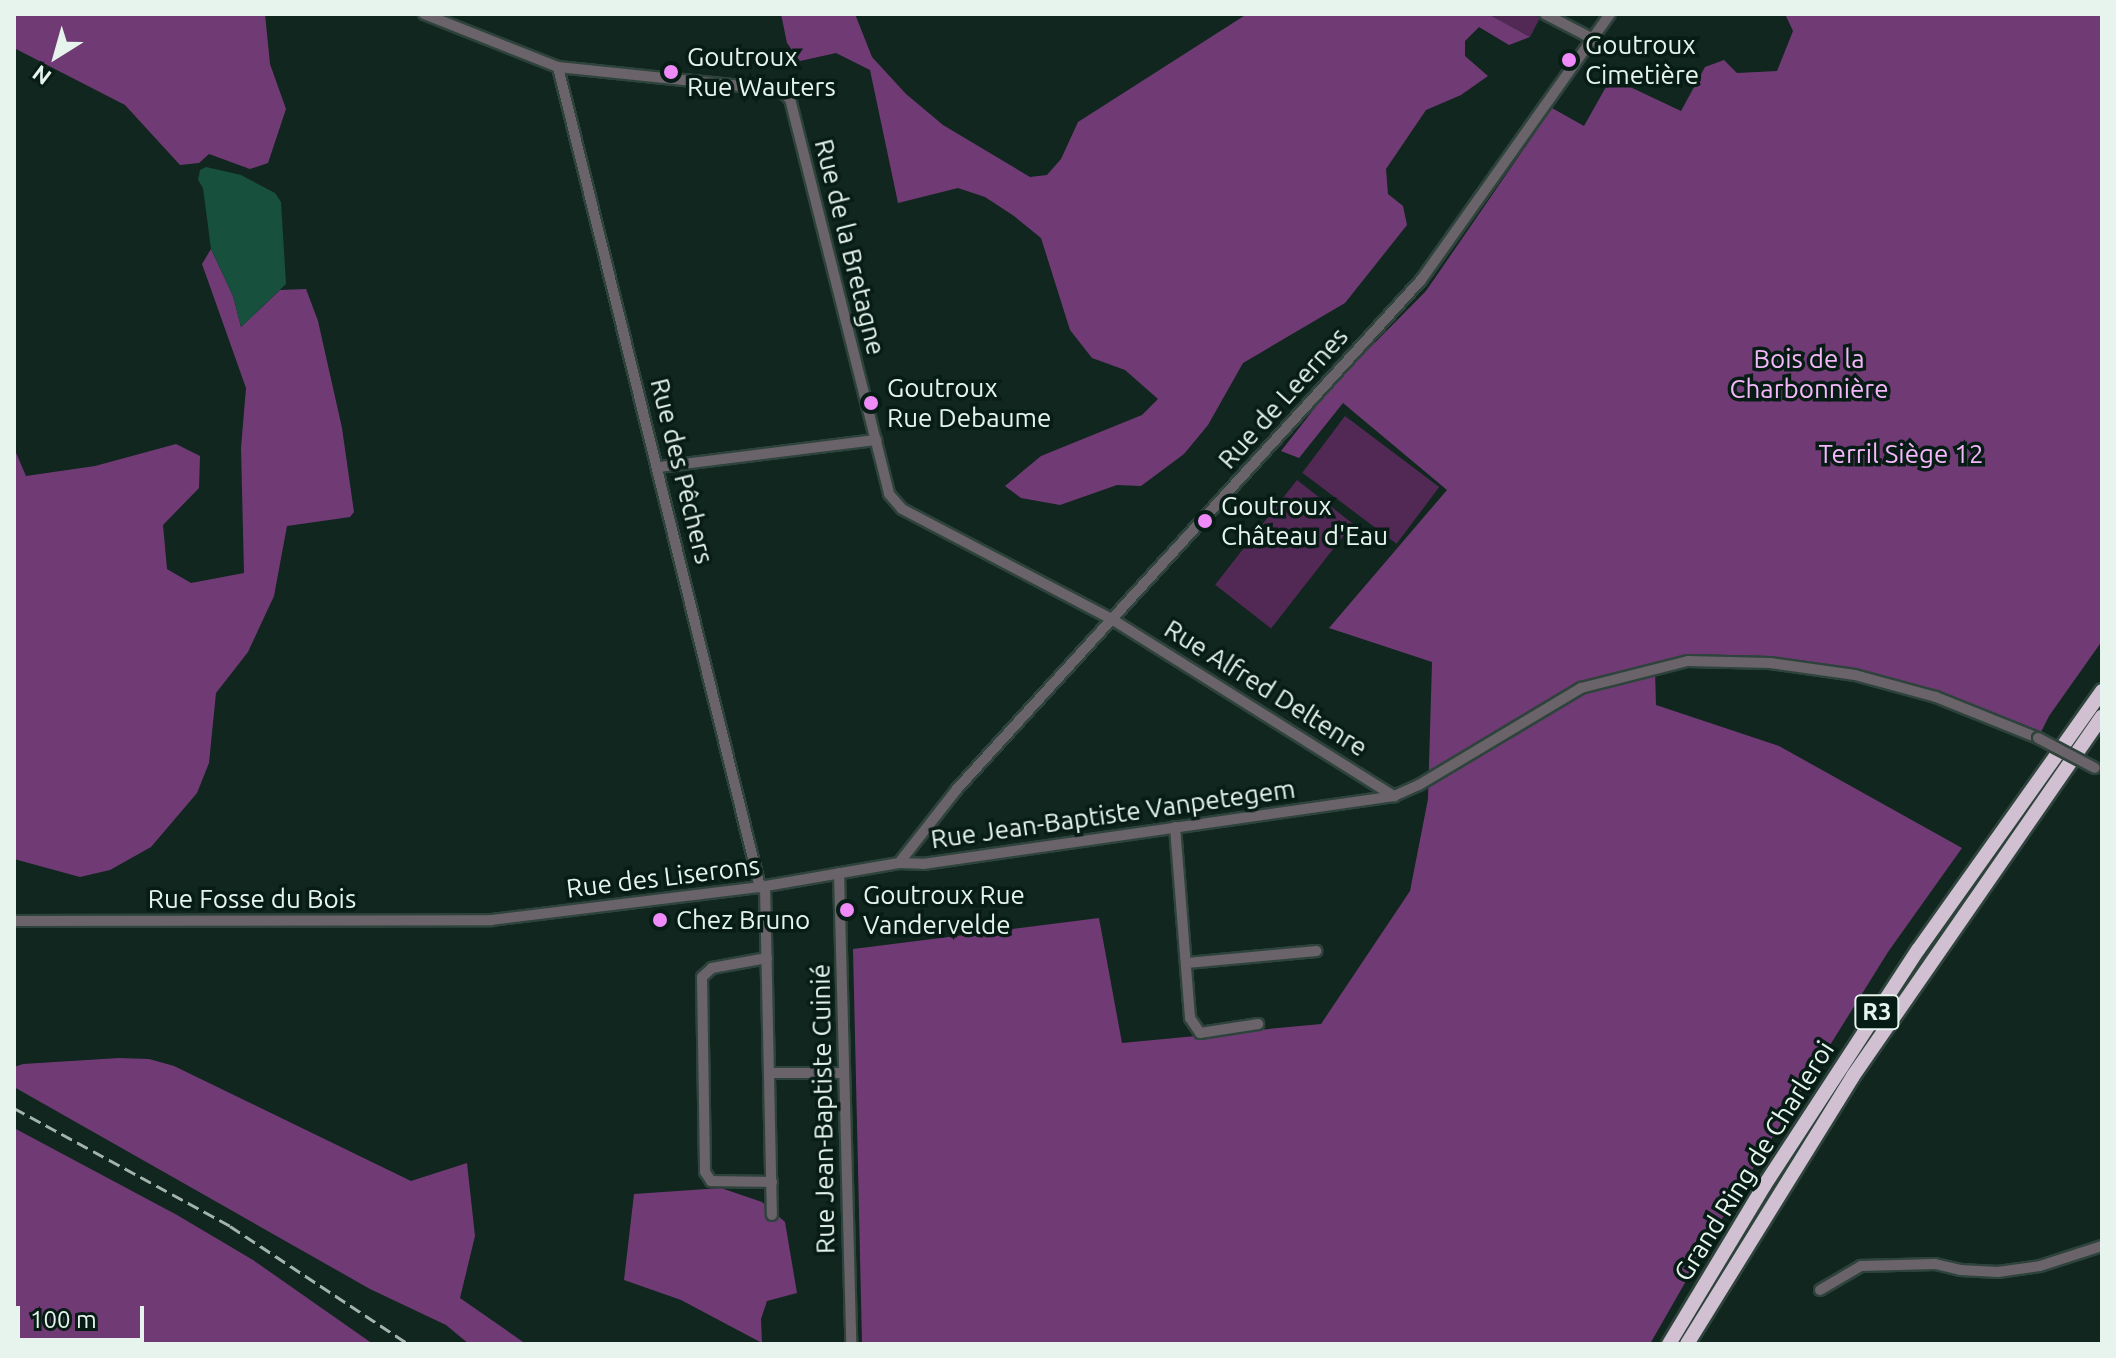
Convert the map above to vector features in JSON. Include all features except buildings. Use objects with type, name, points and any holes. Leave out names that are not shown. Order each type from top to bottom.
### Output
[{"type":"highway","name":"Grand Ring de Charleroi","points":[[1669,1344],[1764,1186],[1918,950],[2102,691]]},
{"type":"highway","name":"Grand Ring de Charleroi","points":[[1687,1344],[1870,1050],[2102,717]]},
{"type":"street","points":[[424,14],[558,67]]},
{"type":"street","points":[[1545,14],[1593,39]]},
{"type":"street","name":"Rue de Leernes","points":[[899,863],[957,789],[1421,280],[1610,14]]},
{"type":"street","name":"Rue de la Bretagne","points":[[558,67],[780,90],[790,99],[889,494],[902,509],[1113,620]]},
{"type":"street","name":"Rue des Pêchers","points":[[558,67],[762,887],[767,958],[772,1215]]},
{"type":"street","points":[[659,467],[876,440]]},
{"type":"street","name":"Rue Alfred Deltenre","points":[[1113,620],[1394,796]]},
{"type":"street","points":[[1394,796],[1467,757],[1581,688],[1688,661],[1770,663],[1855,675],[1936,697],[2038,738],[2099,769]]},
{"type":"street","name":"Rue Jean-Baptiste Vanpetegem","points":[[839,873],[899,863],[923,864],[1394,796]]},
{"type":"street","points":[[1175,827],[1190,1018],[1200,1033],[1258,1024]]},
{"type":"street","name":"Rue des Liserons","points":[[491,920],[762,887],[839,873]]},
{"type":"street","name":"Rue Jean-Baptiste Cuinié","points":[[839,873],[851,1344]]},
{"type":"street","name":"Rue Fosse du Bois","points":[[14,921],[491,920]]},
{"type":"street","points":[[1187,963],[1316,951]]},
{"type":"street","points":[[767,958],[712,968],[702,977],[705,1172],[711,1181],[772,1182]]},
{"type":"street","points":[[769,1073],[844,1073]]},
{"type":"street","points":[[1820,1290],[1861,1266],[1935,1264],[1960,1270],[1998,1272],[2040,1266],[2102,1246]]},
{"type":"shaded area","points":[[1488,14],[1542,14],[1530,37]]},
{"type":"shaded area","points":[[206,167],[241,175],[275,193],[281,202],[286,284],[241,327],[233,296],[211,249],[203,188],[198,180],[200,170]]},
{"type":"shaded area","points":[[1345,416],[1439,487],[1397,544],[1302,473]]},
{"type":"shaded area","points":[[1297,480],[1353,524],[1271,629],[1215,585]]},
{"type":"green space","points":[[14,14],[265,14],[270,64],[286,109],[268,163],[250,169],[209,154],[199,163],[180,165],[125,105],[14,48]]},
{"type":"green space","points":[[781,14],[855,14],[872,57],[906,94],[943,125],[1030,177],[1047,175],[1061,159],[1078,122],[1247,14],[1488,14],[1530,37],[1509,45],[1479,27],[1465,41],[1465,56],[1488,76],[1461,95],[1426,110],[1386,169],[1388,194],[1403,206],[1407,225],[1345,303],[1243,363],[1208,425],[1184,454],[1141,486],[1117,485],[1060,505],[1021,498],[1005,486],[1041,456],[1142,415],[1158,399],[1125,370],[1092,358],[1070,330],[1041,238],[1014,216],[985,197],[958,188],[898,203],[870,70],[836,53],[800,61],[787,43]]},
{"type":"green space","name":"Bois de la Charbonnière","points":[[1785,14],[2102,14],[2102,641],[2049,716],[2038,738],[1936,697],[1855,675],[1688,661],[1655,670],[1656,705],[1779,746],[1962,848],[1888,952],[1718,1225],[1650,1344],[862,1344],[853,949],[1099,918],[1122,1043],[1321,1024],[1410,891],[1428,799],[1432,662],[1329,628],[1447,490],[1343,403],[1299,458],[1281,451],[1333,385],[1426,291],[1552,108],[1584,126],[1611,78],[1681,111],[1705,67],[1724,60],[1737,73],[1777,71],[1793,31]]},
{"type":"green space","points":[[211,249],[233,296],[241,327],[280,290],[306,289],[318,321],[342,428],[354,512],[350,517],[287,526],[274,596],[248,652],[216,693],[209,763],[197,793],[151,847],[110,870],[80,877],[14,859],[14,448],[26,476],[95,466],[176,444],[200,456],[199,488],[163,525],[167,569],[191,583],[244,573],[241,448],[246,388],[202,264]]},
{"type":"green space","points":[[149,1059],[174,1066],[411,1181],[467,1163],[475,1236],[460,1298],[526,1344],[469,1344],[446,1325],[370,1289],[14,1087],[14,1067],[23,1064]]},
{"type":"green space","points":[[14,1128],[177,1215],[253,1260],[373,1344],[14,1344]]},
{"type":"green space","points":[[721,1188],[762,1202],[785,1222],[797,1293],[767,1301],[761,1319],[762,1343],[681,1300],[624,1280],[634,1194]]},
{"type":"railway","points":[[14,1108],[230,1226],[408,1344]]},
{"type":"place","name":"Goutroux Cimetière","points":[[1569,60]]},
{"type":"place","name":"Goutroux Rue Wauters","points":[[671,72]]},
{"type":"place","name":"Goutroux Rue Debaume","points":[[871,403]]},
{"type":"place","name":"Goutroux Château d'Eau","points":[[1205,521]]},
{"type":"place","name":"Goutroux Rue Vandervelde","points":[[847,910]]},
{"type":"place","name":"Chez Bruno","points":[[660,920]]},
{"type":"park label","name":"Terril Siège 12","points":[[1901,454]]}]
